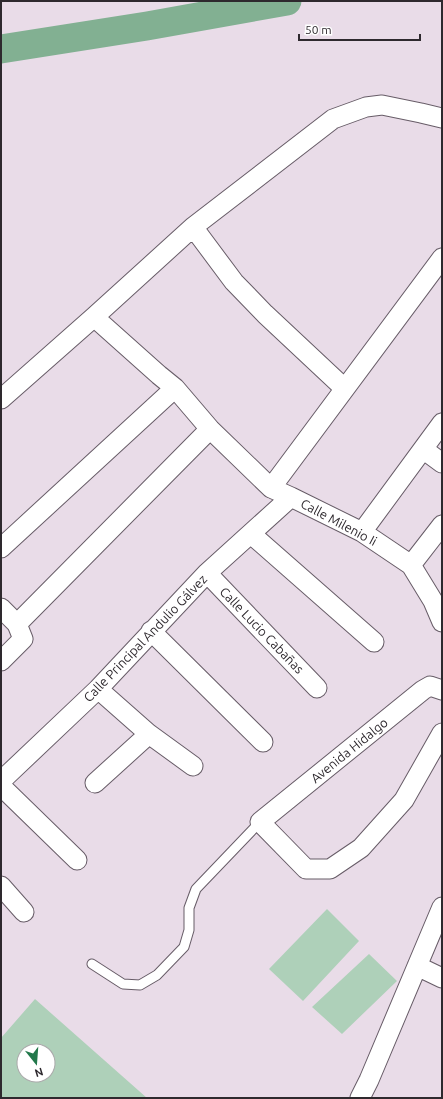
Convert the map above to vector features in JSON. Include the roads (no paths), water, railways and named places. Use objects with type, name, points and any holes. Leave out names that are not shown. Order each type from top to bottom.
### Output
[{"type":"street","points":[[1,399],[94,318],[193,228],[333,120],[366,107],[382,105],[421,112],[442,118]]},
{"type":"street","points":[[193,228],[234,282],[265,314],[344,388]]},
{"type":"street","points":[[94,318],[158,375],[175,388],[210,429],[270,488],[442,258]]},
{"type":"street","points":[[1,548],[175,388]]},
{"type":"street","points":[[362,532],[442,423]]},
{"type":"street","points":[[17,624],[210,429]]},
{"type":"street","points":[[422,449],[442,463]]},
{"type":"street","name":"Calle Milenio Ii","points":[[270,488],[292,497],[362,532],[411,565],[433,601],[442,622]]},
{"type":"street","name":"Calle Principal Andulio Gálvez","points":[[1,781],[98,689],[208,573],[292,497]]},
{"type":"street","points":[[411,565],[442,525]]},
{"type":"street","points":[[251,534],[374,642]]},
{"type":"street","name":"Calle Lucio Cabañas","points":[[208,573],[317,688]]},
{"type":"street","points":[[1,608],[17,624],[23,639],[1,661]]},
{"type":"street","points":[[151,632],[263,742]]},
{"type":"street","name":"Avenida Hidalgo","points":[[260,822],[423,690],[430,686],[442,690]]},
{"type":"street","points":[[98,689],[149,734],[193,766]]},
{"type":"street","points":[[260,822],[306,869],[330,870],[360,848],[404,800],[442,733]]},
{"type":"street","points":[[95,783],[149,734]]},
{"type":"street","points":[[1,786],[77,860]]},
{"type":"street","points":[[1,886],[24,912]]},
{"type":"street","points":[[360,1098],[369,1080],[442,906]]},
{"type":"street","points":[[417,966],[442,978]]},
{"type":"lane","points":[[92,964],[122,984],[140,985],[157,975],[184,947],[189,930],[190,908],[196,889],[260,822]]},
{"type":"waterway","points":[[1,49],[147,26],[287,1]]}]
